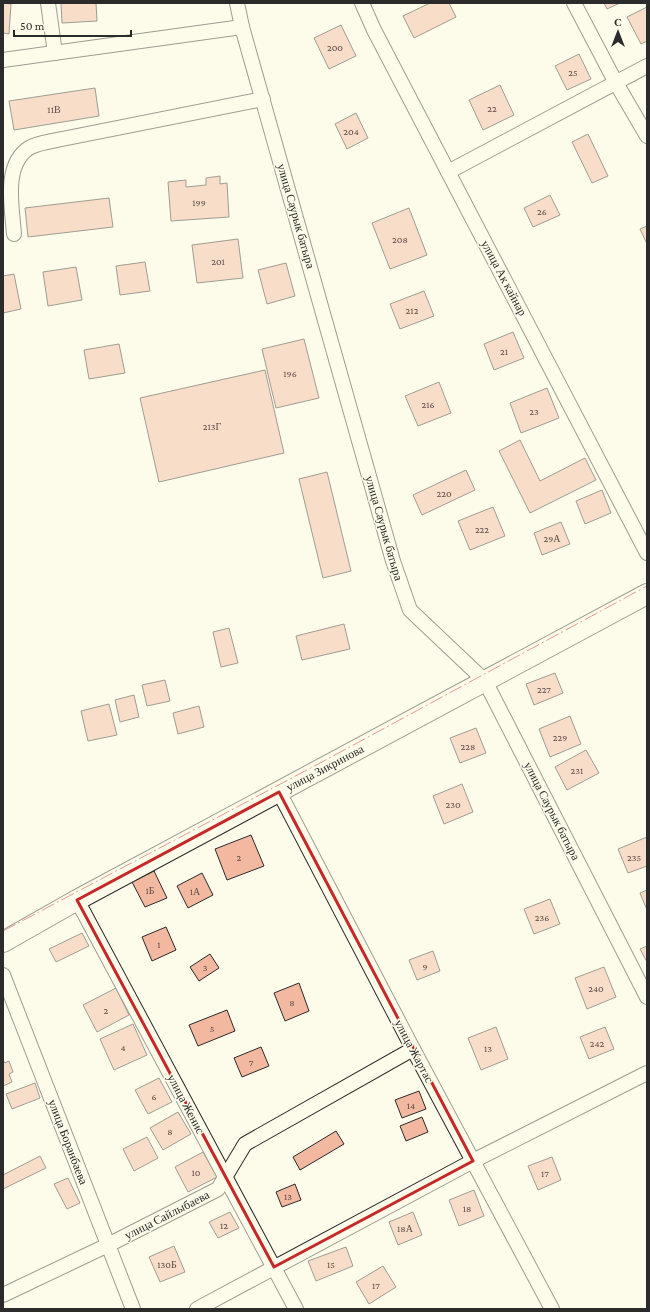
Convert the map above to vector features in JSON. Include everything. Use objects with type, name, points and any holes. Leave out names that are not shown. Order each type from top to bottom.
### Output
[{"type":"street","points":[[48,3],[55,53]]},
{"type":"street","name":"улица Саурык батыра","points":[[237,3],[242,27],[390,554],[410,610],[485,681],[647,997]]},
{"type":"street","name":"улица Ак кайнар","points":[[362,3],[374,30],[647,553]]},
{"type":"street","points":[[574,3],[616,83],[647,136]]},
{"type":"street","points":[[3,60],[242,27]]},
{"type":"street","points":[[448,172],[647,66]]},
{"type":"street","points":[[14,234],[11,178],[20,156],[30,147],[62,139],[263,99]]},
{"type":"street","name":"улица Зикринова","points":[[3,942],[77,900],[647,594]]},
{"type":"street","name":"улица Жартас","points":[[279,792],[413,1049],[552,1309]]},
{"type":"street","name":"улица Женис","points":[[77,900],[296,1309]]},
{"type":"street","name":"улица Боранбаева","points":[[3,975],[133,1309]]},
{"type":"street","name":"улица Сайлыбаева","points":[[3,1295],[108,1245],[218,1189],[245,1144],[413,1049]]},
{"type":"street","points":[[197,1309],[473,1161],[647,1073]]},
{"type":"highlighted area","points":[[279,792],[473,1161],[274,1267],[77,900]]},
{"type":"building","points":[[3,3],[11,4],[9,34],[3,33]]},
{"type":"building","points":[[61,3],[96,3],[97,21],[62,23]]},
{"type":"building","points":[[430,3],[449,3],[456,17],[414,38],[403,16]]},
{"type":"building","points":[[604,3],[620,3],[607,9]]},
{"type":"building","points":[[647,7],[647,41],[641,44],[627,17]]},
{"type":"building","points":[[341,25],[356,56],[329,69],[314,38]]},
{"type":"building","points":[[579,54],[591,79],[567,90],[555,66]]},
{"type":"building","points":[[500,85],[514,115],[483,130],[469,100]]},
{"type":"building","points":[[95,88],[99,116],[14,130],[9,101]]},
{"type":"building","points":[[356,113],[368,138],[347,149],[335,124]]},
{"type":"building","points":[[588,134],[608,176],[592,183],[572,142]]},
{"type":"building","points":[[220,176],[220,184],[227,183],[229,217],[171,221],[168,182],[186,180],[186,187],[206,185],[206,178]]},
{"type":"building","points":[[550,195],[560,215],[533,227],[524,208]]},
{"type":"building","points":[[109,198],[113,227],[28,237],[25,208]]},
{"type":"building","points":[[409,208],[427,255],[390,269],[372,223]]},
{"type":"building","points":[[647,226],[647,244],[640,229]]},
{"type":"building","points":[[238,239],[243,278],[197,283],[192,245]]},
{"type":"building","points":[[145,262],[150,291],[120,295],[116,266]]},
{"type":"building","points":[[286,263],[295,296],[267,304],[258,270]]},
{"type":"building","points":[[76,267],[82,300],[48,306],[43,272]]},
{"type":"building","points":[[14,274],[21,309],[3,313],[3,276]]},
{"type":"building","points":[[424,291],[434,316],[400,329],[390,304]]},
{"type":"building","points":[[513,332],[524,358],[494,370],[484,344]]},
{"type":"building","points":[[304,339],[319,398],[276,408],[262,349]]},
{"type":"building","points":[[119,344],[125,373],[89,379],[84,350]]},
{"type":"building","points":[[265,370],[284,453],[159,482],[140,398]]},
{"type":"building","points":[[439,382],[451,413],[418,426],[405,396]]},
{"type":"building","points":[[547,388],[559,418],[521,433],[510,403]]},
{"type":"building","points":[[520,440],[540,481],[585,458],[596,480],[530,513],[499,451]]},
{"type":"building","points":[[466,470],[475,490],[422,515],[413,495]]},
{"type":"building","points":[[327,472],[351,571],[323,578],[299,479]]},
{"type":"building","points":[[602,490],[611,513],[585,524],[576,501]]},
{"type":"building","points":[[493,507],[505,536],[470,550],[458,521]]},
{"type":"building","points":[[561,522],[570,544],[542,555],[534,533]]},
{"type":"building","points":[[344,624],[350,649],[302,660],[296,636]]},
{"type":"building","points":[[229,628],[238,663],[221,667],[213,632]]},
{"type":"building","points":[[555,673],[563,693],[534,705],[526,684]]},
{"type":"building","points":[[165,680],[170,701],[147,706],[142,685]]},
{"type":"building","points":[[134,695],[139,717],[120,722],[115,700]]},
{"type":"building","points":[[109,704],[117,735],[88,741],[81,711]]},
{"type":"building","points":[[199,706],[204,727],[178,734],[173,713]]},
{"type":"building","points":[[570,716],[581,744],[550,757],[539,729]]},
{"type":"building","points":[[476,728],[486,753],[460,763],[450,738]]},
{"type":"building","points":[[586,750],[599,773],[567,790],[555,767]]},
{"type":"building","points":[[462,784],[473,812],[444,824],[433,796]]},
{"type":"building","points":[[251,835],[264,866],[227,880],[215,849]]},
{"type":"building","points":[[647,837],[647,866],[628,873],[618,849]]},
{"type":"building","points":[[154,871],[167,898],[145,907],[132,882]]},
{"type":"building","points":[[202,873],[213,895],[188,908],[177,886]]},
{"type":"building","points":[[647,890],[647,910],[640,893]]},
{"type":"building","points":[[550,899],[560,924],[534,934],[524,909]]},
{"type":"building","points":[[166,927],[176,950],[152,961],[142,937]]},
{"type":"building","points":[[82,933],[89,946],[56,962],[49,949]]},
{"type":"building","points":[[647,946],[647,962],[640,949]]},
{"type":"building","points":[[433,951],[440,971],[417,980],[409,960]]},
{"type":"building","points":[[210,954],[219,968],[199,981],[190,967]]},
{"type":"building","points":[[604,967],[616,997],[587,1009],[575,978]]},
{"type":"building","points":[[299,983],[309,1011],[285,1021],[274,993]]},
{"type":"building","points":[[116,988],[129,1015],[97,1032],[83,1005]]},
{"type":"building","points":[[227,1010],[235,1031],[198,1046],[189,1025]]},
{"type":"building","points":[[133,1024],[147,1055],[114,1070],[100,1039]]},
{"type":"building","points":[[496,1027],[508,1059],[481,1070],[468,1038]]},
{"type":"building","points":[[605,1027],[614,1049],[589,1059],[580,1037]]},
{"type":"building","points":[[261,1047],[269,1066],[242,1077],[234,1058]]},
{"type":"building","points":[[3,1060],[5,1063],[9,1061],[13,1072],[9,1074],[12,1082],[3,1086]]},
{"type":"building","points":[[159,1078],[172,1102],[148,1114],[135,1090]]},
{"type":"building","points":[[35,1083],[40,1098],[12,1109],[6,1094]]},
{"type":"building","points":[[419,1091],[426,1109],[402,1118],[395,1100]]},
{"type":"building","points":[[178,1112],[191,1134],[163,1150],[150,1128]]},
{"type":"building","points":[[422,1117],[428,1132],[406,1141],[400,1126]]},
{"type":"building","points":[[336,1131],[344,1144],[300,1170],[293,1157]]},
{"type":"building","points":[[147,1137],[158,1158],[134,1171],[123,1149]]},
{"type":"building","points":[[203,1152],[217,1177],[188,1192],[175,1167]]},
{"type":"building","points":[[40,1156],[46,1168],[3,1189],[3,1175]]},
{"type":"building","points":[[552,1157],[561,1180],[538,1190],[528,1166]]},
{"type":"building","points":[[68,1178],[80,1203],[67,1209],[54,1184]]},
{"type":"building","points":[[295,1184],[301,1200],[282,1207],[276,1192]]},
{"type":"building","points":[[474,1190],[484,1216],[459,1226],[449,1200]]},
{"type":"building","points":[[230,1212],[239,1228],[218,1238],[209,1222]]},
{"type":"building","points":[[413,1212],[422,1235],[398,1245],[389,1222]]},
{"type":"building","points":[[174,1246],[185,1272],[160,1282],[149,1257]]},
{"type":"building","points":[[346,1247],[353,1266],[316,1281],[308,1261]]},
{"type":"building","points":[[383,1266],[396,1287],[369,1304],[356,1282]]},
{"type":"power","points":[[3,931],[322,762],[647,586]]}]
